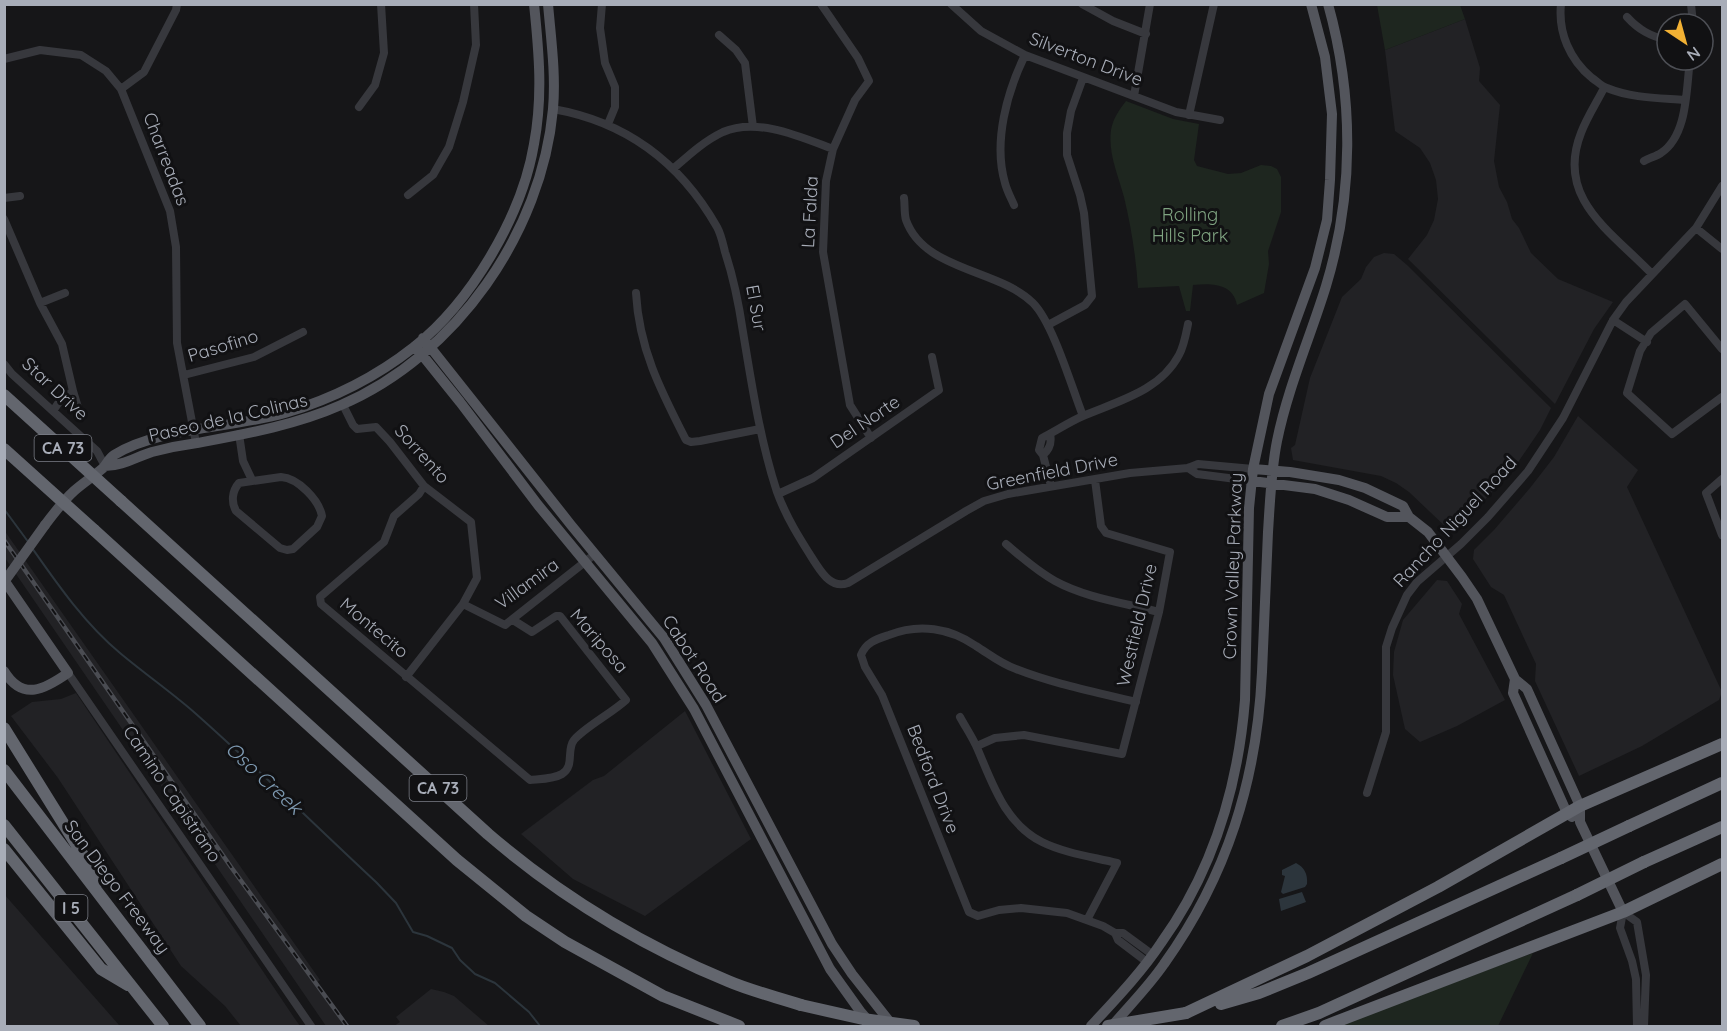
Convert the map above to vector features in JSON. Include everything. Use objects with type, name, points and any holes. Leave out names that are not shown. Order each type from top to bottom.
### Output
[{"type":"highway","name":"CA 73","points":[[4,395],[488,834],[583,906],[657,948],[729,981],[801,1005],[863,1019],[915,1026]]},
{"type":"highway","name":"CA 73","points":[[4,449],[457,860],[526,916],[565,942],[643,986],[739,1026]]},
{"type":"highway","points":[[4,728],[132,936]]},
{"type":"highway","points":[[1186,1013],[1299,960],[1438,887],[1580,806],[1722,744]]},
{"type":"highway","name":"San Diego Freeway","points":[[4,770],[200,1026]]},
{"type":"highway","points":[[1110,1026],[1186,1013],[1259,993],[1308,973],[1722,783]]},
{"type":"highway","name":"I 5","points":[[4,825],[163,1026]]},
{"type":"highway","points":[[1282,1026],[1319,1012],[1722,827]]},
{"type":"highway","points":[[4,849],[101,969],[137,991]]},
{"type":"highway","points":[[1325,1026],[1623,912],[1722,864]]},
{"type":"main road","name":"Paseo de la Colinas","points":[[195,437],[239,434],[299,421],[343,405],[400,372],[427,342],[466,291],[500,240],[516,206],[529,168],[536,134],[540,93],[539,46],[534,4]]},
{"type":"main road","name":"Paseo de la Colinas","points":[[427,342],[456,322],[484,289],[517,233],[534,194],[549,136],[553,109],[553,64],[548,4]]},
{"type":"main road","name":"Crown Valley Parkway","points":[[1091,1026],[1150,958],[1174,924],[1197,884],[1225,813],[1235,771],[1243,730],[1245,700],[1249,508],[1253,469],[1269,394],[1315,268],[1327,220],[1332,114],[1325,57],[1311,4]]},
{"type":"main road","name":"Crown Valley Parkway","points":[[1110,1026],[1163,966],[1193,919],[1221,865],[1242,804],[1254,752],[1259,708],[1271,482],[1277,441],[1289,393],[1326,285],[1346,193],[1348,134],[1346,103],[1339,51],[1328,4]]},
{"type":"main road","points":[[536,134],[545,125],[547,115],[553,109],[547,102],[547,96],[540,93]]},
{"type":"main road","points":[[1327,220],[1341,223]]},
{"type":"main road","name":"Cabot Road","points":[[427,342],[536,482],[664,638],[687,673],[832,944],[857,982],[893,1026]]},
{"type":"main road","name":"Paseo de la Colinas","points":[[4,581],[45,525],[74,491],[105,466],[117,466],[195,437],[318,402],[346,390],[418,351]]},
{"type":"main road","name":"Cabot Road","points":[[418,351],[538,505],[651,643],[675,677],[831,969],[873,1026]]},
{"type":"main road","points":[[239,434],[249,426],[282,414]]},
{"type":"main road","name":"Greenfield Drive","points":[[1253,469],[1323,477],[1365,488],[1403,506],[1409,517],[1428,532],[1477,599],[1515,680],[1527,689],[1580,806],[1580,822],[1623,912]]},
{"type":"main road","name":"Greenfield Drive","points":[[1252,481],[1316,489],[1349,500],[1387,517],[1409,517]]},
{"type":"main road","name":"Camino Capistrano","points":[[4,581],[68,673]]},
{"type":"main road","points":[[4,671],[10,681],[30,690],[48,687],[68,673]]},
{"type":"main road","name":"Greenfield Drive","points":[[1515,680],[1513,693],[1567,813],[1580,822]]},
{"type":"street","points":[[121,89],[144,72],[177,4]]},
{"type":"street","points":[[359,107],[375,85],[384,53],[381,4]]},
{"type":"street","points":[[408,195],[433,175],[449,147],[463,102],[476,45],[474,4]]},
{"type":"street","points":[[602,4],[600,28],[605,63],[615,87],[615,107],[608,124]]},
{"type":"street","name":"La Falda","points":[[821,4],[858,58],[869,81],[855,100],[832,149],[826,181],[823,252],[850,405],[871,438]]},
{"type":"street","name":"Silverton Drive","points":[[951,4],[981,31],[1025,55],[1176,112],[1220,120]]},
{"type":"street","points":[[1082,4],[1113,21],[1146,34]]},
{"type":"street","points":[[1134,96],[1150,4]]},
{"type":"street","points":[[1189,115],[1214,4]]},
{"type":"street","points":[[1561,4],[1562,35],[1572,55],[1584,71],[1604,88],[1627,94],[1684,100]]},
{"type":"street","points":[[1627,17],[1638,29],[1655,37]]},
{"type":"street","points":[[719,35],[736,50],[746,63],[753,127]]},
{"type":"street","name":"Charreadas","points":[[4,60],[40,50],[81,55],[106,71],[121,89],[170,211],[176,246],[177,343],[195,437]]},
{"type":"street","points":[[1014,205],[1005,183],[1002,140],[1007,102],[1025,55]]},
{"type":"street","points":[[1644,161],[1662,153],[1673,140],[1682,121],[1688,72]]},
{"type":"street","points":[[1048,326],[1085,305],[1092,297],[1084,213],[1067,155],[1066,133],[1083,78]]},
{"type":"street","points":[[1604,88],[1579,141],[1574,158],[1576,184],[1585,205],[1598,221],[1652,274]]},
{"type":"street","name":"El Sur","points":[[553,109],[608,124],[650,148],[674,169],[696,194],[718,229],[736,286],[760,429],[778,494],[800,540],[828,580],[836,585]]},
{"type":"street","points":[[674,169],[699,146],[725,131],[753,127],[803,138],[832,149]]},
{"type":"street","name":"Rancho Niguel Road","points":[[1367,793],[1386,732],[1386,656],[1392,628],[1407,595],[1417,582],[1488,517],[1508,495],[1550,440],[1613,320],[1652,274],[1696,228],[1722,186]]},
{"type":"street","points":[[4,198],[20,196]]},
{"type":"street","points":[[904,198],[906,219],[913,233],[923,245],[946,260],[1010,287],[1034,304],[1048,326],[1083,416]]},
{"type":"street","points":[[4,219],[40,303],[62,344],[80,414]]},
{"type":"street","points":[[1696,228],[1722,249]]},
{"type":"street","points":[[40,303],[65,293]]},
{"type":"street","points":[[636,293],[641,332],[652,371],[686,440],[700,441],[760,429]]},
{"type":"street","points":[[1722,349],[1684,304],[1651,333],[1640,351],[1627,393],[1672,434],[1722,397]]},
{"type":"street","points":[[1613,320],[1647,342]]},
{"type":"street","points":[[1052,486],[1039,450],[1042,438],[1067,423],[1142,391],[1156,382],[1170,369],[1180,354],[1188,324]]},
{"type":"street","name":"Pasofino","points":[[184,375],[254,357],[303,332]]},
{"type":"street","name":"Del Norte","points":[[778,494],[813,478],[939,390],[932,357]]},
{"type":"street","name":"Star Drive","points":[[4,364],[12,374],[97,451],[105,466]]},
{"type":"street","points":[[53,411],[59,402],[73,391]]},
{"type":"street","name":"Sorrento","points":[[343,405],[346,414],[357,429],[376,427],[424,486],[471,522],[477,578],[463,604]]},
{"type":"street","points":[[239,434],[243,461],[252,480]]},
{"type":"street","points":[[239,483],[281,477],[295,481],[318,505],[322,512],[320,524],[293,549],[280,548],[234,508],[232,498],[239,483],[243,461]]},
{"type":"street","name":"Greenfield Drive","points":[[836,585],[848,583],[984,501],[1008,494],[1130,473],[1188,468],[1198,464],[1253,469]]},
{"type":"street","name":"Greenfield Drive","points":[[1188,468],[1197,474],[1252,481]]},
{"type":"street","points":[[1722,479],[1706,494],[1722,535]]},
{"type":"street","name":"Westfield Drive","points":[[977,746],[995,738],[1024,735],[1122,754],[1159,612],[1170,552],[1106,533],[1101,526],[1095,480]]},
{"type":"street","name":"Montecito","points":[[424,486],[394,516],[384,542],[320,597],[321,604],[530,780]]},
{"type":"street","points":[[1006,544],[1033,566],[1074,590],[1159,612]]},
{"type":"street","name":"Villamira","points":[[463,604],[505,625],[595,554]]},
{"type":"street","points":[[406,677],[463,604]]},
{"type":"street","name":"Mariposa","points":[[513,620],[532,632],[556,616],[560,616],[626,700],[573,741],[567,771],[561,776],[530,780]]},
{"type":"street","name":"Bedford Drive","points":[[1087,920],[1066,913],[1032,908],[999,910],[973,916],[965,906],[882,695],[865,667],[861,655],[870,642],[904,629],[938,629],[964,639],[1012,668],[1136,702]]},
{"type":"street","name":"Camino Capistrano","points":[[68,673],[311,1026]]},
{"type":"street","points":[[960,717],[977,746],[996,794],[1006,812],[1022,828],[1042,842],[1060,849],[1117,863],[1087,920],[1115,933],[1123,933],[1150,958]]},
{"type":"street","name":"Greenfield Drive","points":[[1637,1026],[1636,979],[1620,928],[1623,912],[1637,922],[1644,962],[1646,1011],[1644,1026]]},
{"type":"street","points":[[1633,966],[1644,962]]},
{"type":"shaded area","points":[[1465,19],[1480,68],[1479,81],[1500,105],[1494,161],[1499,187],[1512,219],[1531,253],[1558,279],[1613,302],[1594,329],[1555,404],[1408,259],[1427,235],[1434,220],[1438,199],[1436,180],[1430,163],[1420,148],[1395,131],[1385,50]]},
{"type":"shaded area","points":[[1384,253],[1394,254],[1407,265],[1551,408],[1540,430],[1512,471],[1456,530],[1448,529],[1409,492],[1381,476],[1293,460],[1291,448],[1295,445],[1310,378],[1342,297],[1361,279],[1366,267],[1374,257]]},
{"type":"shaded area","points":[[1578,416],[1638,470],[1627,487],[1722,692],[1719,700],[1642,746],[1579,776],[1535,681],[1536,664],[1504,595],[1491,587],[1473,559],[1474,550],[1494,530],[1554,457]]},
{"type":"shaded area","points":[[4,530],[320,980],[316,983],[350,1026],[326,1026],[5,558]]},
{"type":"shaded area","points":[[1437,580],[1447,581],[1462,604],[1459,614],[1505,700],[1457,726],[1420,742],[1405,729],[1393,675],[1394,652],[1403,620]]},
{"type":"shaded area","points":[[76,693],[300,1026],[241,1026],[225,1006],[181,966],[58,778],[11,716],[32,702],[61,699]]},
{"type":"shaded area","points":[[685,711],[751,839],[645,916],[573,879],[521,834],[593,780],[604,776]]},
{"type":"shaded area","points":[[1296,863],[1305,871],[1307,884],[1305,887],[1283,894],[1281,892],[1285,876],[1282,875],[1282,870]]},
{"type":"shaded area","points":[[1302,892],[1306,902],[1281,911],[1279,899]]},
{"type":"shaded area","points":[[4,894],[119,1025],[118,1026],[5,1026]]},
{"type":"shaded area","points":[[431,989],[454,996],[489,1026],[394,1026],[400,1022],[396,1017]]},
{"type":"green space","points":[[1377,5],[1460,5],[1465,19],[1385,50]]},
{"type":"green space","name":"Rolling Hills Park","points":[[1126,101],[1173,119],[1199,124],[1194,160],[1197,166],[1228,174],[1241,173],[1261,165],[1277,169],[1281,177],[1281,212],[1268,251],[1269,264],[1264,293],[1237,305],[1235,298],[1226,288],[1207,284],[1193,285],[1190,311],[1186,311],[1179,286],[1138,288],[1129,219],[1114,164],[1110,139],[1112,126]]},
{"type":"green space","points":[[1533,953],[1498,1026],[1338,1026]]},
{"type":"waterway","name":"Oso Creek","points":[[4,509],[29,543]]},
{"type":"waterway","name":"Oso Creek","points":[[32,548],[95,630],[120,653],[186,705],[376,882],[396,903],[413,932],[452,948],[460,960],[475,974],[495,983],[529,1012],[540,1026]]},
{"type":"railway","points":[[4,540],[231,867],[347,1026]]}]
